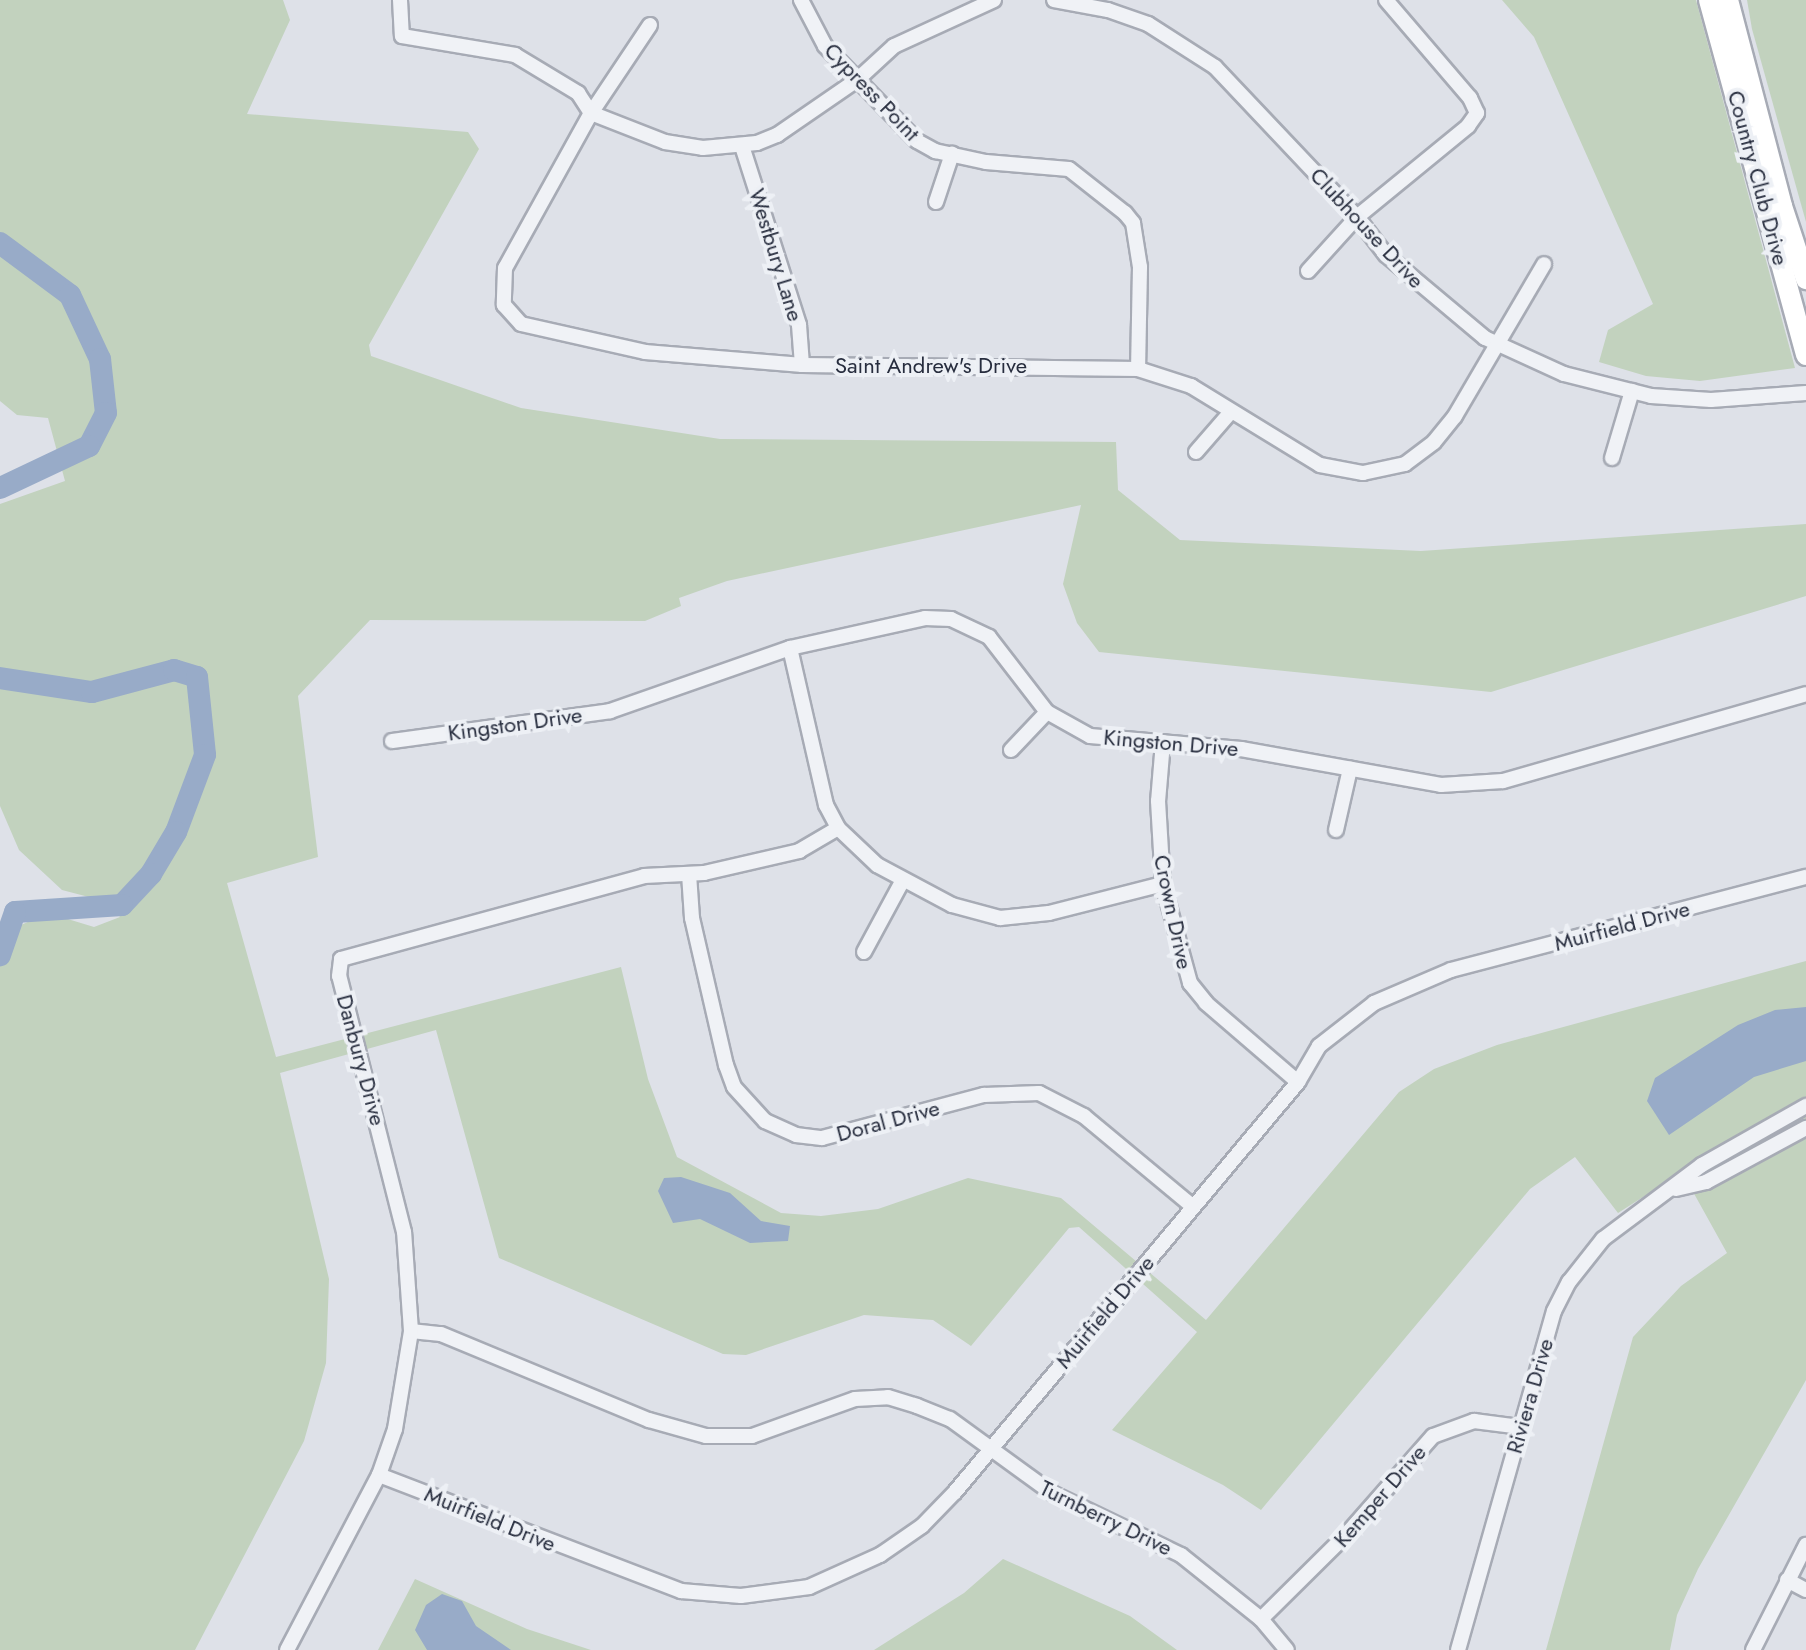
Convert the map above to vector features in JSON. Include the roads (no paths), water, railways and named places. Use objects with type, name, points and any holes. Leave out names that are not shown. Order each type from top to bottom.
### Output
[{"type":"main road","name":"Country Club Drive","points":[[1709,0],[1806,355]]},
{"type":"main road","name":"Country Club Drive","points":[[1728,0],[1806,279]]},
{"type":"street","points":[[400,0],[402,36],[515,55],[578,93],[591,113],[665,142],[703,148],[742,146],[777,135],[857,80],[894,46],[977,2],[994,0]]},
{"type":"street","name":"Cypress Point","points":[[801,0],[825,46],[917,141],[952,154],[1069,169],[1125,213],[1135,231],[1140,267],[1138,369]]},
{"type":"street","name":"Clubhouse Drive","points":[[1054,0],[1109,5],[1170,36],[1215,67],[1357,217],[1386,255],[1445,308],[1499,344],[1564,374],[1632,391],[1711,400],[1806,393]]},
{"type":"street","points":[[1308,271],[1357,217],[1468,126],[1477,113],[1470,98],[1386,0]]},
{"type":"street","points":[[591,113],[650,25]]},
{"type":"street","name":"Saint Andrew's Drive","points":[[591,113],[505,268],[501,288],[510,314],[521,324],[605,346],[802,365],[1138,369],[1177,379],[1229,414],[1320,465],[1363,473],[1389,468],[1434,442],[1499,344],[1544,264]]},
{"type":"street","name":"Westbury Lane","points":[[742,146],[799,325],[802,365]]},
{"type":"street","points":[[936,202],[952,154]]},
{"type":"street","points":[[1612,458],[1632,391]]},
{"type":"street","points":[[1196,452],[1229,414]]},
{"type":"street","name":"Kingston Drive","points":[[392,741],[610,711],[790,648],[899,622],[951,619],[989,637],[1047,712],[1090,736],[1297,757],[1441,785],[1503,781],[1806,694]]},
{"type":"street","points":[[790,648],[818,780],[838,828],[877,865],[978,914],[1022,918],[1163,884]]},
{"type":"street","points":[[1011,750],[1047,712]]},
{"type":"street","name":"Crown Drive","points":[[1163,742],[1158,801],[1163,884],[1190,983],[1206,1003],[1298,1082]]},
{"type":"street","points":[[1336,830],[1350,769]]},
{"type":"street","name":"Danbury Drive","points":[[287,1650],[379,1475],[395,1429],[411,1331],[404,1232],[339,976],[341,959],[644,876],[689,874],[799,851],[838,828]]},
{"type":"street","name":"Doral Drive","points":[[689,874],[692,918],[726,1065],[734,1087],[765,1121],[796,1135],[822,1138],[984,1095],[1039,1093],[1077,1111],[1192,1206]]},
{"type":"street","name":"Muirfield Drive","points":[[379,1475],[654,1584],[741,1596],[809,1587],[880,1555],[922,1526],[1298,1082],[1319,1046],[1374,1003],[1451,970],[1806,877]]},
{"type":"street","points":[[864,952],[903,880]]},
{"type":"street","name":"Riviera Drive","points":[[1458,1650],[1554,1311],[1569,1282],[1603,1239],[1676,1189],[1702,1165],[1806,1106]]},
{"type":"street","name":"Riviera Drive","points":[[1676,1189],[1706,1182],[1806,1128]]},
{"type":"street","name":"Turnberry Drive","points":[[411,1331],[441,1334],[649,1420],[706,1436],[752,1436],[855,1399],[888,1397],[950,1419],[1052,1493],[1181,1555],[1261,1619],[1287,1650]]},
{"type":"street","name":"Kemper Drive","points":[[1261,1619],[1319,1565],[1433,1436],[1474,1421],[1520,1427]]},
{"type":"street","points":[[1753,1650],[1806,1545]]},
{"type":"street","points":[[1787,1580],[1806,1590]]},
{"type":"water","points":[[1806,1007],[1806,1061],[1754,1077],[1669,1135],[1647,1101],[1655,1078],[1738,1025],[1775,1010]]},
{"type":"water","points":[[681,1177],[730,1193],[761,1221],[790,1226],[788,1241],[750,1243],[700,1219],[673,1223],[658,1191],[664,1178]]},
{"type":"water","points":[[442,1594],[462,1601],[476,1626],[511,1650],[427,1650],[415,1630],[426,1605]]},
{"type":"waterway","points":[[0,243],[70,295],[100,359],[106,413],[89,446],[0,488]]},
{"type":"waterway","points":[[0,678],[92,692],[174,670],[197,677],[205,755],[176,832],[151,874],[122,905],[15,912],[0,955]]}]
